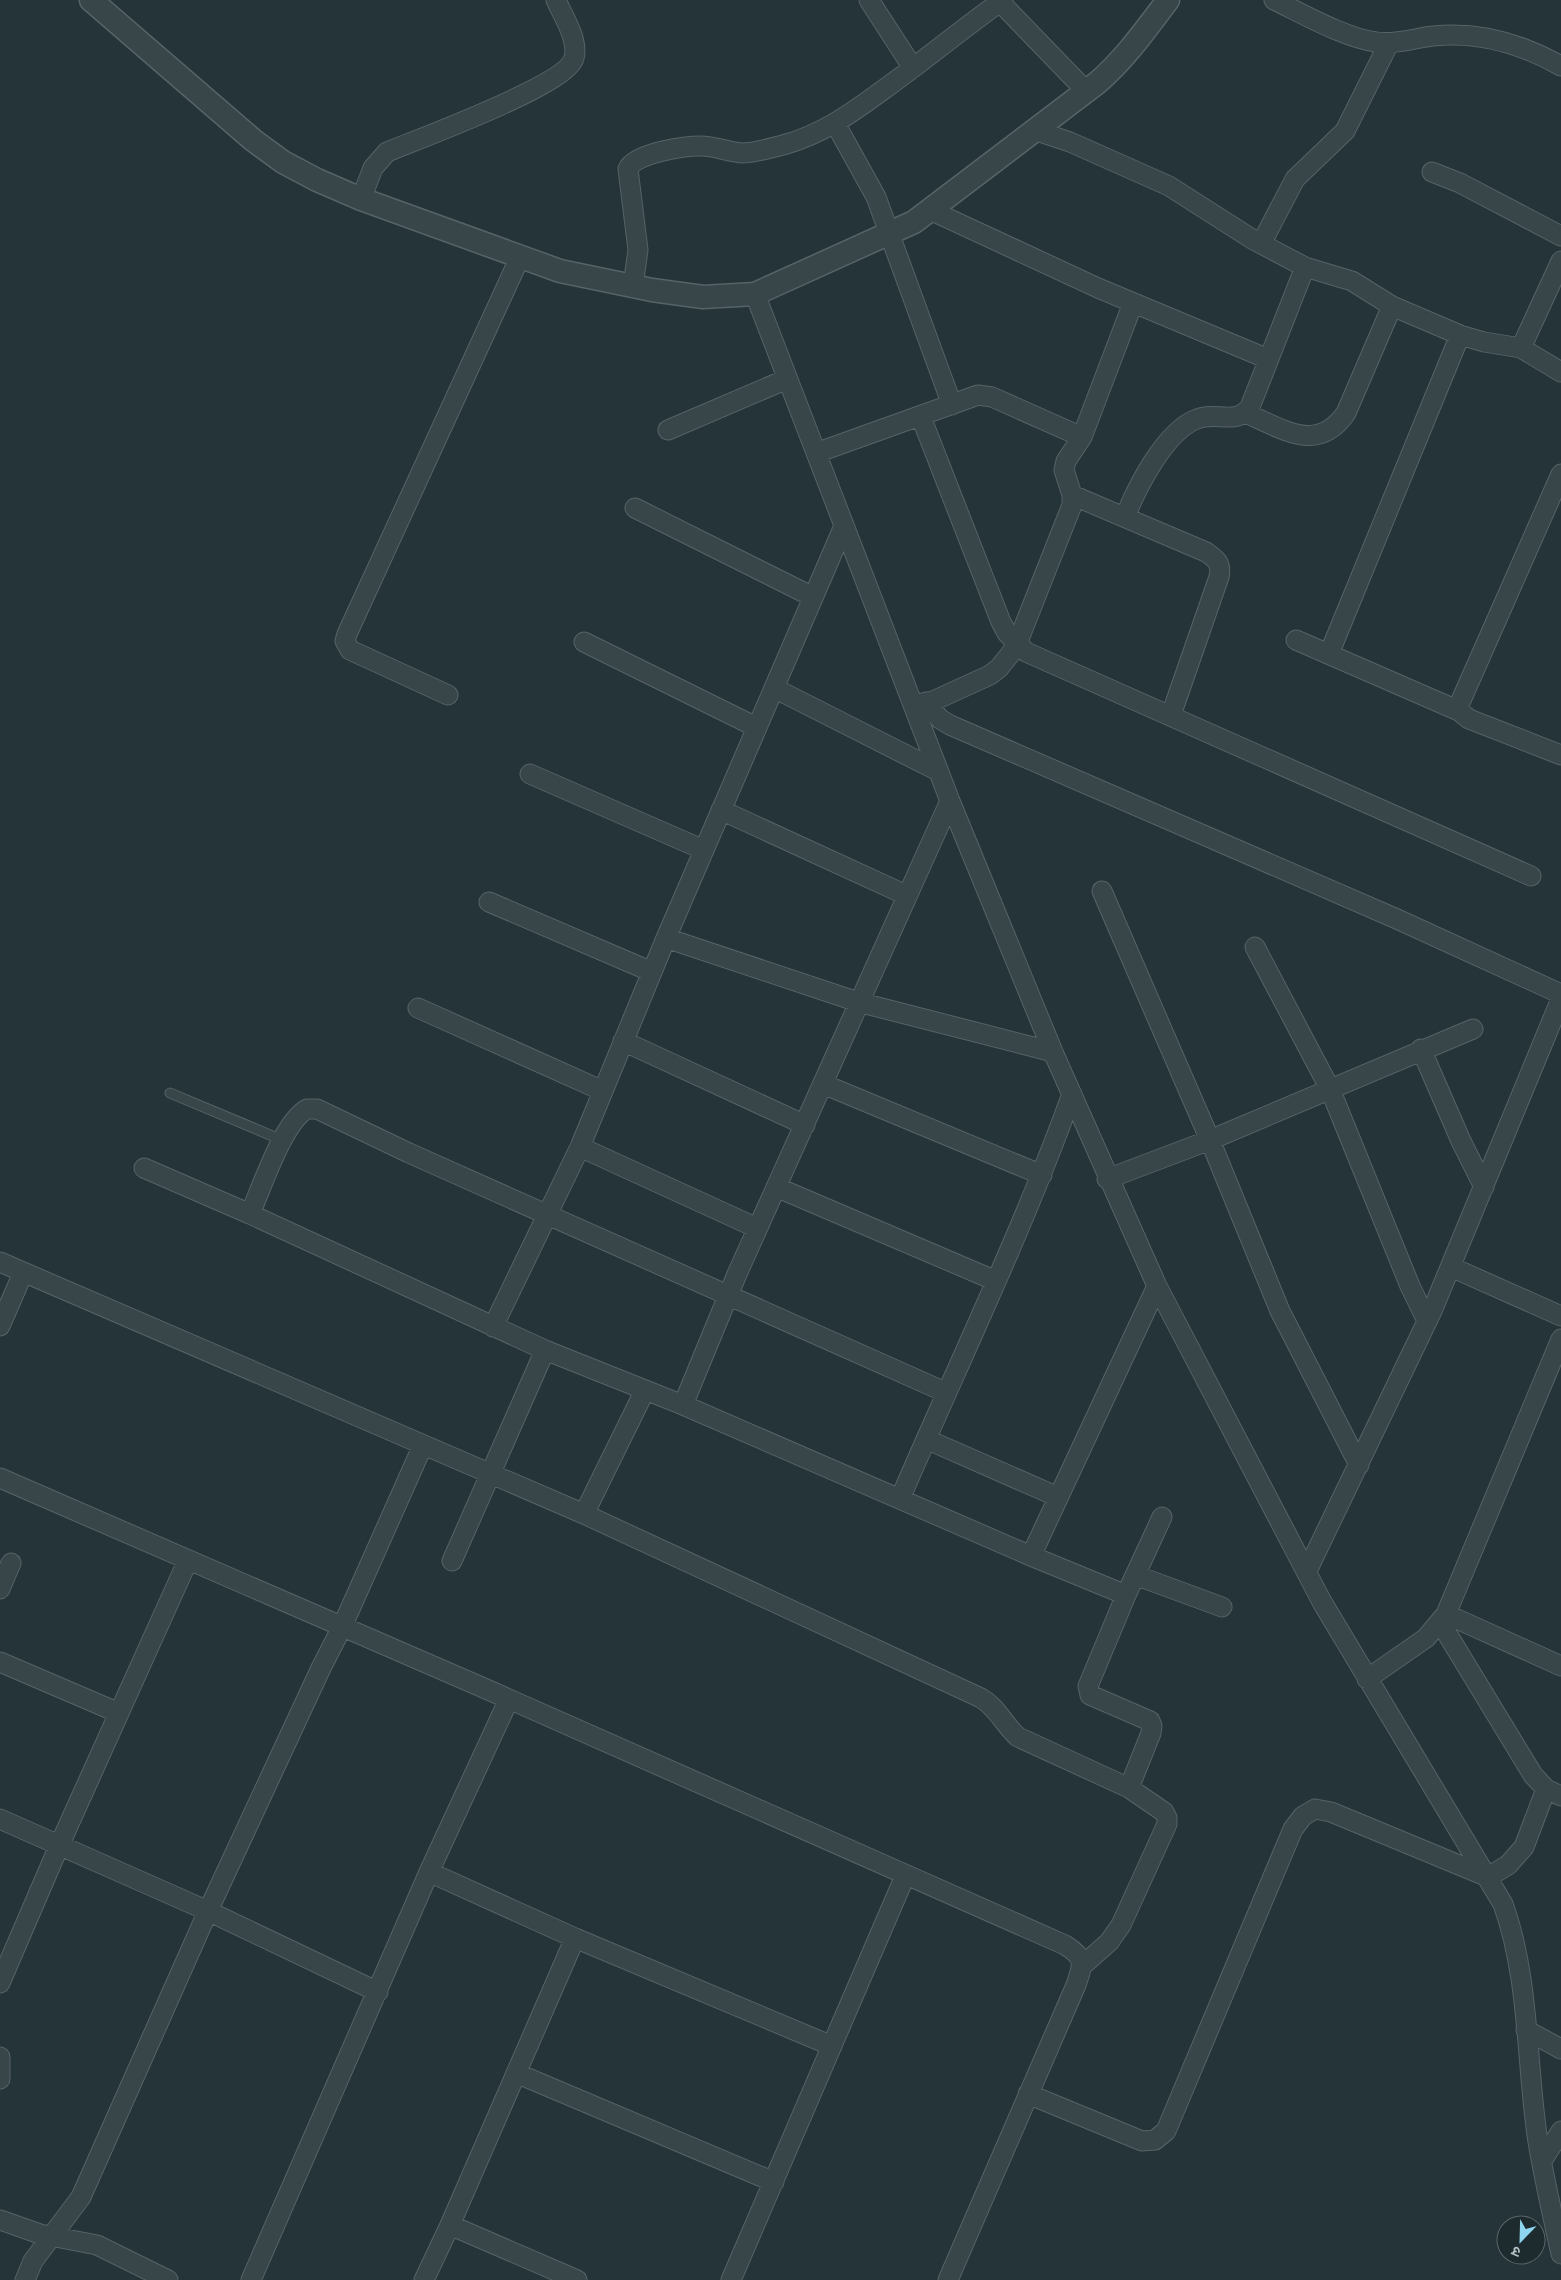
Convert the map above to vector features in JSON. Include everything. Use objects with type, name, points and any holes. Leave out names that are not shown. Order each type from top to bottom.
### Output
[{"type":"street","points":[[91,0],[253,140],[283,162],[361,199],[560,272],[703,297],[755,294],[914,222],[1087,92],[1112,70],[1168,0]]},
{"type":"street","points":[[361,199],[373,168],[387,152],[526,94],[550,81],[567,68],[573,61],[574,44],[556,0]]},
{"type":"street","points":[[869,0],[913,68]]},
{"type":"street","points":[[1274,0],[1366,40],[1389,43],[1435,36],[1474,36],[1523,47],[1561,66]]},
{"type":"street","points":[[632,286],[638,250],[628,169],[636,160],[662,152],[692,147],[702,146],[736,152],[757,151],[802,140],[835,123],[913,68],[1002,1],[1087,92]]},
{"type":"street","points":[[1261,244],[1295,179],[1345,131],[1357,111],[1389,43]]},
{"type":"street","points":[[835,123],[867,179],[890,233],[952,405]]},
{"type":"street","points":[[1034,130],[1080,146],[1169,186],[1261,244],[1304,268],[1352,282],[1392,306],[1460,335],[1484,342],[1521,348],[1561,372]]},
{"type":"street","points":[[1432,172],[1476,191],[1561,236]]},
{"type":"street","points":[[930,210],[1132,303],[1268,358]]},
{"type":"street","points":[[448,695],[350,650],[345,641],[520,258]]},
{"type":"street","points":[[1521,348],[1561,261]]},
{"type":"street","points":[[1125,517],[1142,480],[1172,438],[1185,425],[1207,416],[1237,418],[1246,413],[1304,268]]},
{"type":"street","points":[[755,294],[844,526],[920,704],[938,771],[1107,1179],[1157,1286],[1322,1602],[1488,1877],[1502,1904],[1511,1927],[1526,2030],[1538,2142],[1561,2254]]},
{"type":"street","points":[[920,704],[969,686],[990,675],[999,668],[1017,644],[1072,505],[1072,495],[1064,470],[1070,454],[1082,436],[1132,303]]},
{"type":"street","points":[[1246,413],[1305,436],[1326,433],[1337,426],[1346,413],[1392,306]]},
{"type":"street","points":[[1329,654],[1460,335]]},
{"type":"street","points":[[668,430],[787,379]]},
{"type":"street","points":[[816,453],[978,395],[992,397],[1082,436]]},
{"type":"street","points":[[920,417],[1000,622],[1017,644],[1036,658],[1171,715],[1532,876]]},
{"type":"street","points":[[1459,711],[1459,705],[1556,497],[1561,474]]},
{"type":"street","points":[[1072,495],[1206,552],[1218,560],[1221,569],[1171,715]]},
{"type":"street","points":[[635,508],[813,597]]},
{"type":"street","points":[[493,1327],[580,1147],[666,938],[844,526]]},
{"type":"street","points":[[1296,640],[1459,711],[1469,719],[1561,755]]},
{"type":"street","points":[[584,642],[756,727]]},
{"type":"street","points":[[774,688],[938,771]]},
{"type":"street","points":[[920,704],[950,725],[1397,920],[1561,994]]},
{"type":"street","points":[[530,774],[704,850]]},
{"type":"street","points":[[682,1405],[757,1228],[950,801]]},
{"type":"street","points":[[721,810],[906,895]]},
{"type":"street","points":[[1102,891],[1210,1140],[1280,1312],[1359,1465]]},
{"type":"street","points":[[489,902],[652,972]]},
{"type":"street","points":[[666,938],[858,1002],[1053,1052]]},
{"type":"street","points":[[1255,947],[1330,1089],[1410,1286],[1427,1322]]},
{"type":"street","points":[[1307,1571],[1427,1322],[1561,999]]},
{"type":"street","points":[[418,1008],[603,1091]]},
{"type":"street","points":[[1107,1179],[1210,1140],[1421,1049],[1473,1029]]},
{"type":"street","points":[[624,1041],[805,1125]]},
{"type":"street","points":[[1421,1049],[1461,1141],[1484,1187]]},
{"type":"street","points":[[823,1084],[1042,1175]]},
{"type":"street","points":[[900,1499],[945,1392],[1042,1175],[1072,1094]]},
{"type":"street","points":[[250,1214],[282,1140],[299,1113],[307,1109],[316,1109],[945,1392]]},
{"type":"street","points":[[580,1147],[757,1228]]},
{"type":"street","points":[[144,1168],[250,1214],[545,1350],[682,1405],[1031,1556],[1126,1595]]},
{"type":"street","points":[[776,1187],[996,1281]]},
{"type":"street","points":[[0,1262],[584,1514],[982,1698],[992,1705],[1010,1730],[1018,1737],[1129,1788],[1164,1812],[1167,1824],[1121,1925],[1109,1942],[1082,1966],[948,2280]]},
{"type":"street","points":[[1451,1267],[1561,1316]]},
{"type":"street","points":[[0,1326],[23,1273]]},
{"type":"street","points":[[1031,1556],[1157,1286]]},
{"type":"street","points":[[1367,1679],[1426,1638],[1443,1618],[1561,1339]]},
{"type":"street","points":[[452,1562],[489,1472],[545,1350]]},
{"type":"street","points":[[584,1514],[645,1390]]},
{"type":"street","points":[[926,1439],[1058,1497]]},
{"type":"street","points":[[25,2280],[33,2261],[81,2197],[208,1911],[317,1676],[342,1627],[423,1445]]},
{"type":"street","points":[[0,1478],[509,1699],[905,1876],[1065,1945],[1078,1953],[1082,1966]]},
{"type":"street","points":[[1129,1788],[1151,1732],[1150,1720],[1094,1696],[1088,1691],[1098,1660],[1162,1517]]},
{"type":"street","points":[[0,1983],[59,1846],[188,1560]]},
{"type":"street","points":[[0,1589],[11,1563]]},
{"type":"street","points":[[1136,1574],[1222,1608]]},
{"type":"street","points":[[1443,1618],[1561,1666]]},
{"type":"street","points":[[1443,1618],[1533,1775],[1554,1792],[1517,1857],[1488,1877]]},
{"type":"street","points":[[0,1662],[119,1713]]},
{"type":"street","points":[[251,2280],[430,1872],[509,1699]]},
{"type":"street","points":[[1028,2094],[1142,2140],[1155,2140],[1166,2131],[1293,1829],[1303,1816],[1315,1809],[1331,1812],[1488,1877]]},
{"type":"street","points":[[0,1819],[208,1911],[378,1992]]},
{"type":"street","points":[[430,1872],[574,1938],[832,2046]]},
{"type":"street","points":[[731,2280],[905,1876]]},
{"type":"street","points":[[424,2280],[450,2226],[574,1938]]},
{"type":"street","points":[[1526,2030],[1561,2049]]},
{"type":"street","points":[[0,2057],[0,2079]]},
{"type":"street","points":[[516,2073],[774,2182]]},
{"type":"street","points":[[1542,2161],[1561,2131]]},
{"type":"street","points":[[0,2220],[20,2228],[97,2245],[168,2280]]},
{"type":"street","points":[[450,2226],[577,2280]]},
{"type":"lane","points":[[170,1093],[282,1140]]}]
